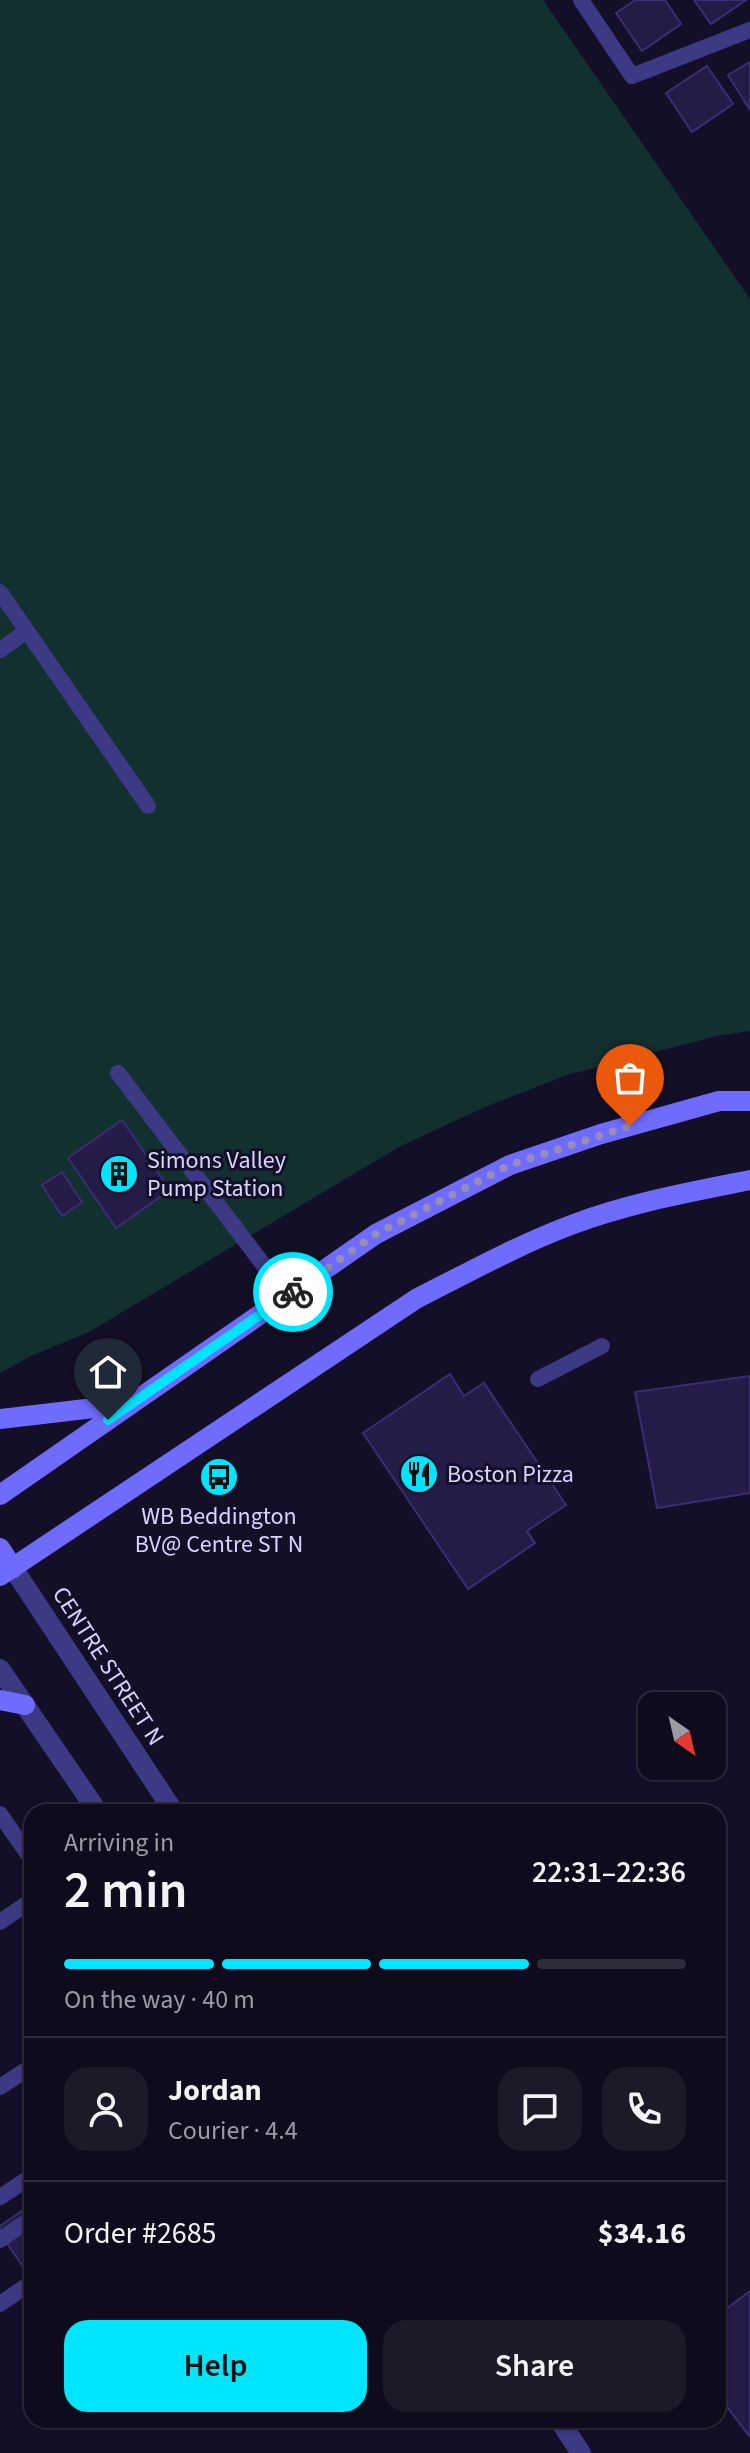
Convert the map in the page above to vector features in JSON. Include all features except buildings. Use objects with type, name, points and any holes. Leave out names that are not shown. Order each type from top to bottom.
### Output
[{"type":"main road","points":[[0,1495],[376,1234],[510,1165],[601,1134],[719,1101],[750,1101]]},
{"type":"main road","points":[[6,1572],[416,1299],[571,1225],[658,1198],[750,1180]]},
{"type":"main road","points":[[0,1419],[132,1404]]},
{"type":"main road","name":"CENTRE STREET N","points":[[0,1548],[6,1572]]},
{"type":"main road","points":[[0,1700],[25,1705]]},
{"type":"street","name":"CENTRE STREET N","points":[[6,1572],[168,1804]]},
{"type":"street","points":[[0,1669],[93,1804]]},
{"type":"street","points":[[564,2428],[581,2453]]},
{"type":"lane","points":[[581,0],[632,76],[750,30]]},
{"type":"lane","points":[[0,592],[148,806]]},
{"type":"lane","points":[[0,650],[27,631]]},
{"type":"lane","points":[[118,1073],[287,1296]]},
{"type":"lane","points":[[538,1379],[602,1346]]},
{"type":"lane","points":[[0,1814],[24,1848]]},
{"type":"lane","points":[[0,1922],[24,1906]]},
{"type":"lane","points":[[0,2087],[24,2071]]},
{"type":"lane","points":[[0,2197],[24,2181]]},
{"type":"lane","points":[[0,2240],[24,2224]]},
{"type":"lane","points":[[0,2304],[24,2288]]},
{"type":"green space","points":[[0,0],[543,0],[750,299],[750,1031],[717,1036],[567,1075],[485,1107],[399,1147],[89,1332],[31,1356],[0,1373]]},
{"type":"way so far","points":[[293,1292],[376,1234],[510,1165],[630,1126]]},
{"type":"place","name":"Simons Valley Pump Station","points":[[119,1174]]},
{"type":"place","name":"Boston Pizza","points":[[419,1474]]},
{"type":"place","name":"WB Beddington BV@ Centre ST N","points":[[219,1477]]},
{"type":"route","points":[[108,1420],[293,1292]]}]
